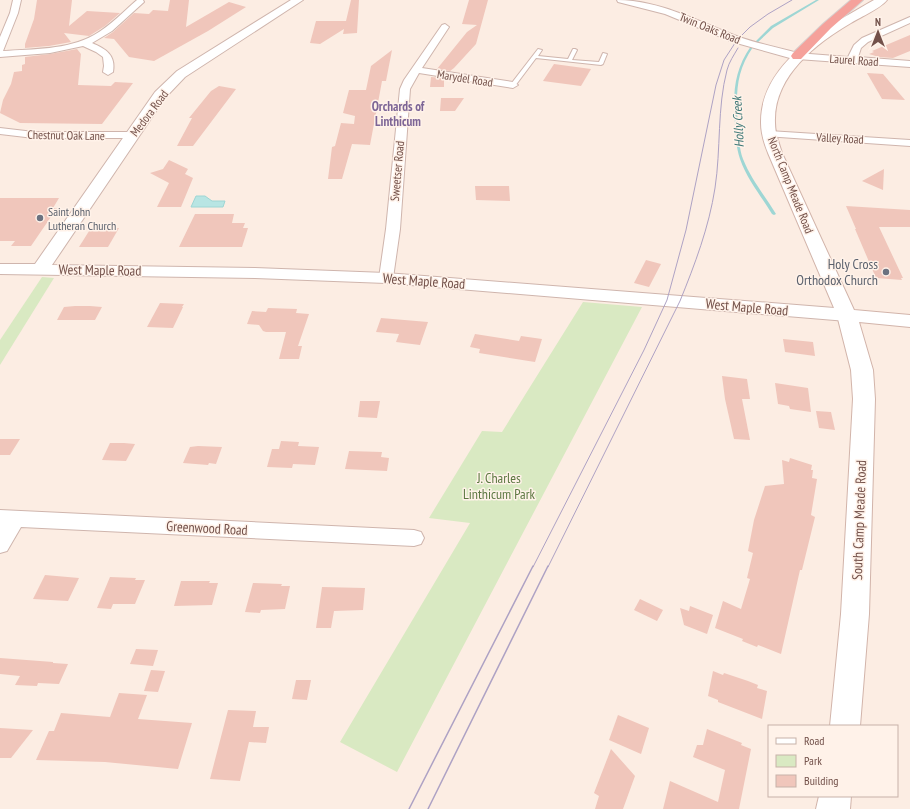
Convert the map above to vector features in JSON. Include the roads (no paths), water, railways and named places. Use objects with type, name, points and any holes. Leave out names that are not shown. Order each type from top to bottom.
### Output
[{"type":"highway","points":[[797,56],[827,26],[858,0]]},
{"type":"main road","name":"North Camp Meade Road","points":[[847,315],[775,153],[769,134],[768,118],[778,81],[797,56],[834,29],[882,0]]},
{"type":"main road","name":"North Camp Meade Road","points":[[797,56],[850,31],[894,4]]},
{"type":"main road","points":[[847,315],[910,320]]},
{"type":"main road","name":"South Camp Meade Road","points":[[845,725],[855,614],[864,398],[862,370],[847,315]]},
{"type":"main road","points":[[833,809],[835,797]]},
{"type":"street","points":[[0,49],[14,13],[16,0]]},
{"type":"street","name":"Medora Road","points":[[40,269],[160,95],[181,74],[298,0]]},
{"type":"street","name":"Twin Oaks Road","points":[[622,0],[669,12],[737,40],[797,56]]},
{"type":"street","points":[[0,54],[42,51],[84,43],[104,32],[140,2]]},
{"type":"street","points":[[852,60],[857,47],[865,40],[910,20]]},
{"type":"street","name":"Sweetser Road","points":[[386,278],[393,229],[405,89],[409,80],[445,27]]},
{"type":"street","points":[[84,43],[106,54],[110,59],[108,72]]},
{"type":"street","name":"Laurel Road","points":[[797,56],[910,64]]},
{"type":"street","name":"Marydel Road","points":[[416,70],[513,85]]},
{"type":"street","name":"Chestnut Oak Lane","points":[[0,131],[34,135],[132,136]]},
{"type":"street","name":"Valley Road","points":[[769,134],[910,142]]},
{"type":"street","name":"West Maple Road","points":[[0,268],[255,273],[386,278],[847,315]]},
{"type":"street","points":[[0,546],[7,519]]},
{"type":"street","name":"Greenwood Road","points":[[7,519],[414,538]]},
{"type":"lane","points":[[513,85],[540,50]]},
{"type":"lane","points":[[569,61],[575,50]]},
{"type":"lane","points":[[535,57],[601,64],[605,54]]},
{"type":"water","points":[[196,196],[205,196],[212,201],[225,201],[223,207],[191,207]]},
{"type":"waterway","name":"Holly Creek","points":[[756,42],[772,27],[818,0]]},
{"type":"waterway","name":"Holly Creek","points":[[752,47],[741,65],[738,75],[736,97],[738,146],[745,168],[774,214]]},
{"type":"tram line","points":[[533,567],[644,350],[667,300],[686,230],[716,85],[724,60],[737,40],[750,27],[768,14],[792,0]]},
{"type":"tram line","points":[[548,567],[680,301],[696,259],[709,217],[715,188],[720,114],[724,84],[728,67],[738,48]]},
{"type":"tram line","points":[[409,809],[533,566]]},
{"type":"tram line","points":[[428,809],[548,566]]},
{"type":"place","name":"Saint John Lutheran Church","points":[[40,218]]},
{"type":"place","name":"Holy Cross Orthodox Church","points":[[886,272]]},
{"type":"district","name":"Orchards of Linthicum","points":[[398,114]]},
{"type":"park label","name":"J. Charles Linthicum Park","points":[[499,486]]}]
